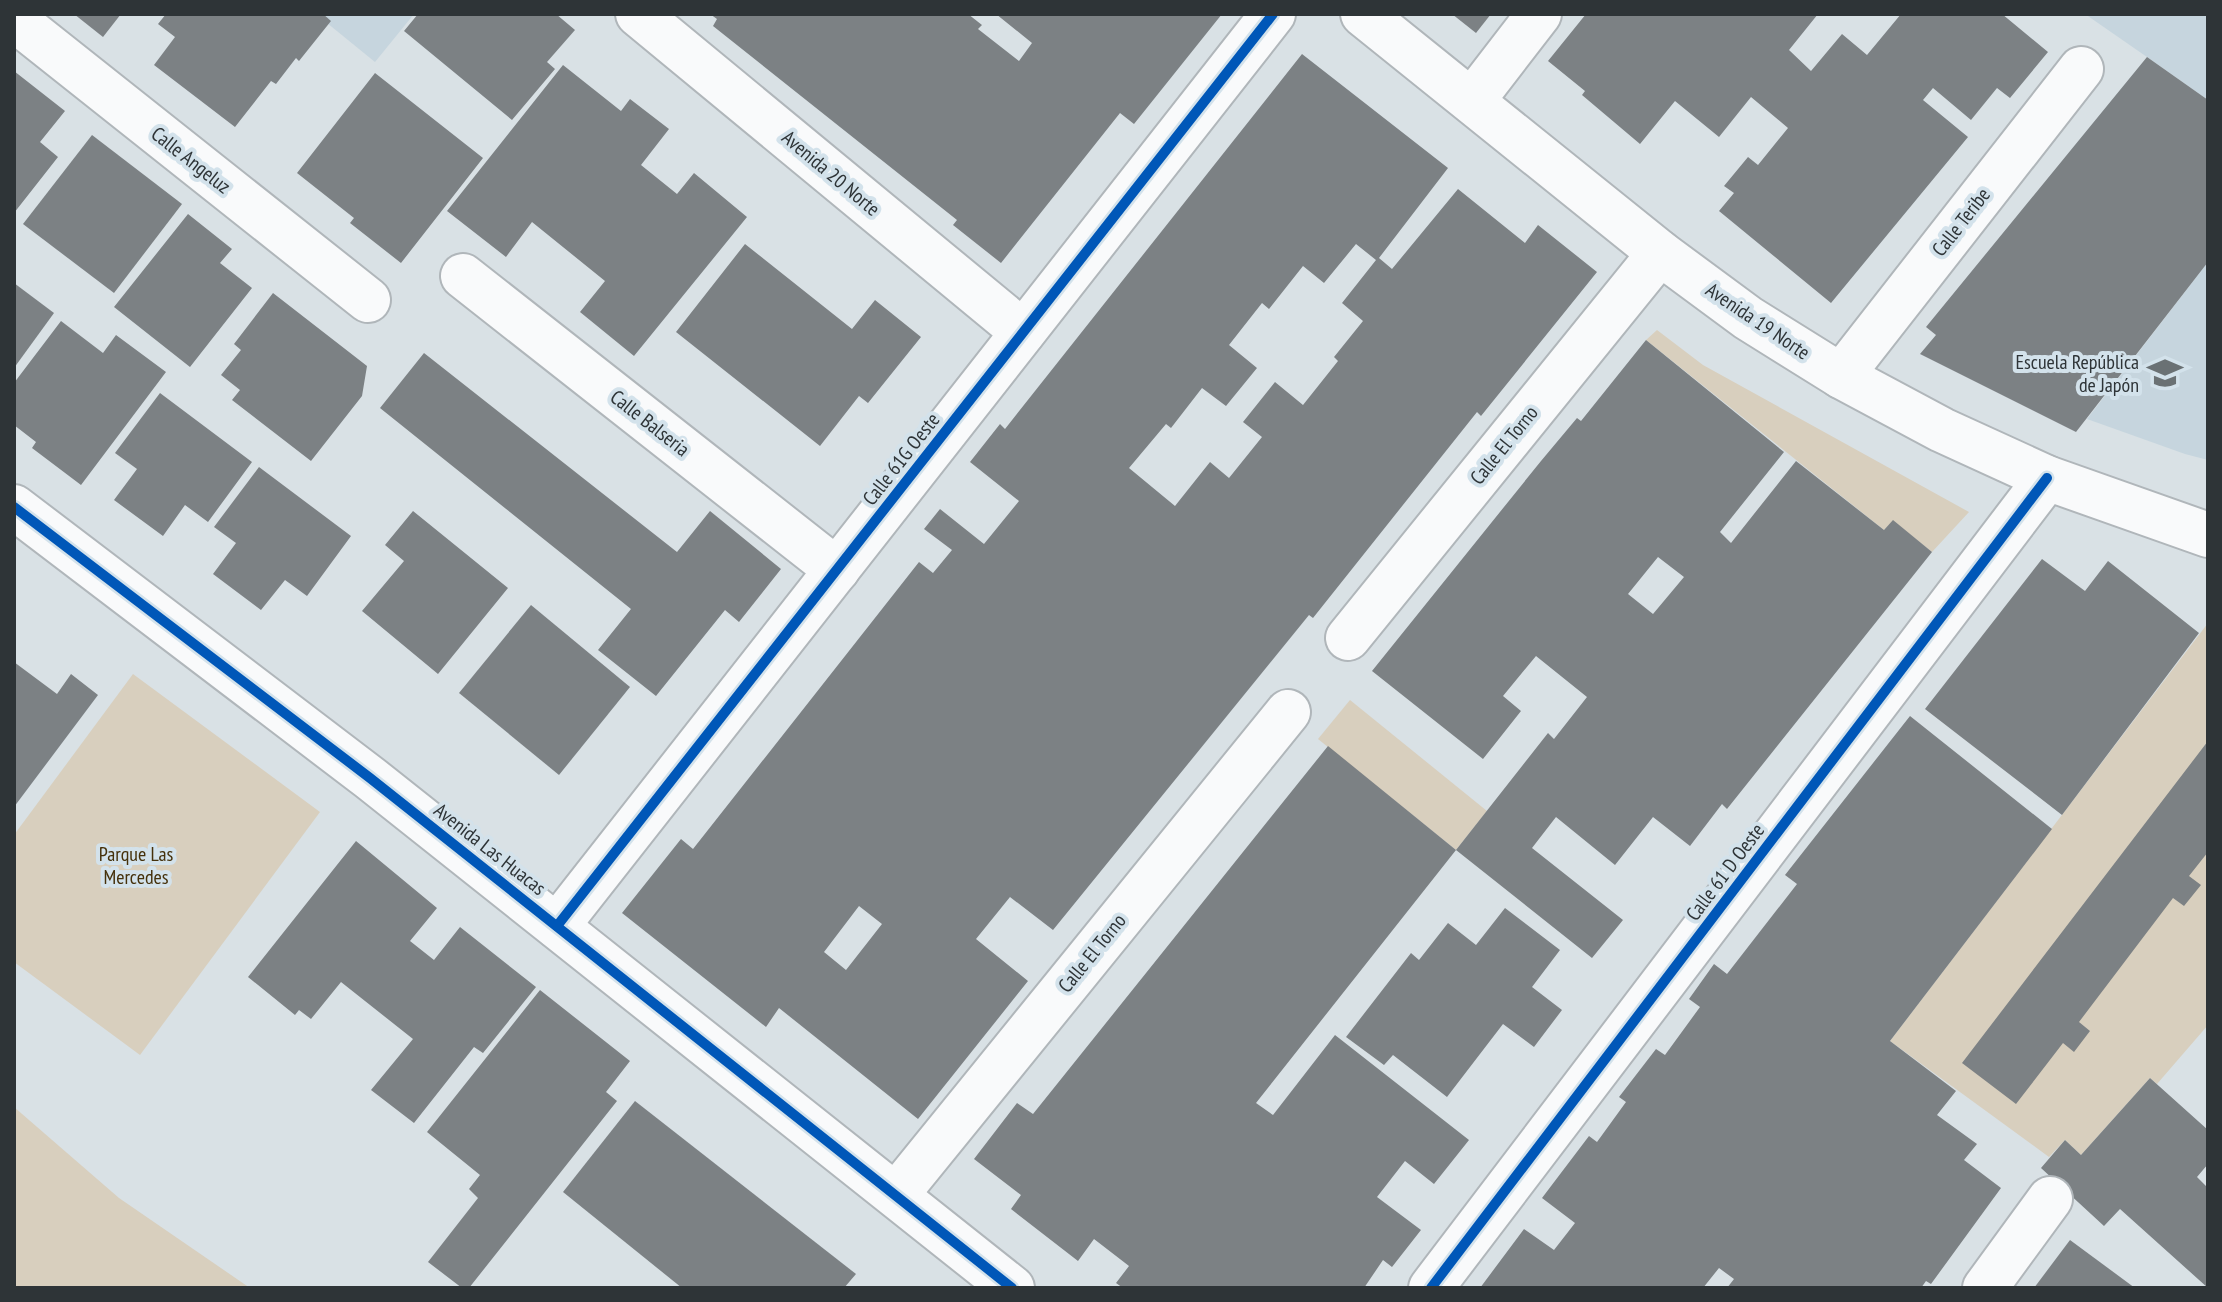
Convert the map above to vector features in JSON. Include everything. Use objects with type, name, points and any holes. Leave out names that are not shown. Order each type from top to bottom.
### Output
[{"type":"street","name":"Avenida 20 Norte","points":[[638,14],[1023,332]]},
{"type":"street","name":"Calle 61G Oeste","points":[[557,926],[1273,14]]},
{"type":"street","name":"Avenida 19 Norte","points":[[1363,14],[1660,253],[1748,318],[1841,376],[1942,430],[2047,478],[2208,535]]},
{"type":"street","points":[[1472,101],[1539,14]]},
{"type":"street","name":"Calle Angeluz","points":[[14,19],[368,300]]},
{"type":"street","name":"Calle Teribe","points":[[1841,376],[2081,69]]},
{"type":"street","name":"Calle El Torno","points":[[1348,638],[1660,253]]},
{"type":"street","name":"Calle Balseria","points":[[463,276],[837,570]]},
{"type":"street","name":"Calle 61 D Oeste","points":[[1431,1288],[2047,478]]},
{"type":"street","name":"Avenida Las Huacas","points":[[14,507],[370,778],[1012,1288]]},
{"type":"street","name":"Calle El Torno","points":[[896,1195],[1288,712]]},
{"type":"street","points":[[1985,1288],[2050,1199]]},
{"type":"shaded area","points":[[316,14],[414,14],[375,62]]},
{"type":"shaded area","points":[[2085,14],[2208,14],[2208,100],[2147,57]]},
{"type":"shaded area","name":"Escuela República de Japón","points":[[2208,262],[2208,460],[2087,419]]},
{"type":"green space","points":[[1657,330],[1703,365],[1969,512],[1932,552],[1893,521],[1884,530],[1646,340]]},
{"type":"green space","points":[[2208,623],[2208,1025],[2157,1084],[2150,1078],[2081,1155],[2065,1140],[2049,1157],[1890,1041]]},
{"type":"green space","name":"Parque Las Mercedes","points":[[133,674],[320,812],[140,1055],[14,962],[14,835]]},
{"type":"green space","points":[[1350,700],[1487,811],[1456,850],[1318,739]]},
{"type":"green space","points":[[14,1107],[119,1198],[250,1288],[14,1288]]},
{"type":"building","points":[[74,14],[121,14],[103,37]]},
{"type":"building","points":[[166,14],[323,14],[331,21],[276,84],[271,81],[235,127],[154,65],[175,37],[158,24]]},
{"type":"building","points":[[418,14],[556,14],[575,30],[547,62],[555,69],[512,120],[404,31]]},
{"type":"building","points":[[710,14],[968,14],[982,25],[978,29],[1019,61],[1032,43],[996,14],[1222,14],[1134,124],[1120,113],[1001,263],[953,225],[957,220],[713,26],[717,19]]},
{"type":"building","points":[[1452,14],[1491,14],[1476,33]]},
{"type":"building","points":[[1586,14],[1818,14],[1789,50],[1811,71],[1842,34],[1867,55],[1901,14],[2002,14],[2048,52],[2010,98],[1997,88],[1971,120],[1933,88],[1923,100],[1968,137],[1831,303],[1719,211],[1734,193],[1724,186],[1748,157],[1758,165],[1788,128],[1751,97],[1719,137],[1675,101],[1640,144],[1582,95],[1585,91],[1548,61]]},
{"type":"building","points":[[1302,54],[1448,168],[1379,258],[1392,269],[1458,189],[1525,243],[1538,225],[1597,272],[1481,416],[1477,412],[1313,618],[1309,615],[1053,930],[1010,897],[976,939],[1028,981],[918,1119],[779,1008],[766,1027],[622,913],[681,839],[693,849],[919,562],[933,573],[952,550],[924,529],[940,509],[984,544],[1019,501],[970,462],[1000,424],[1005,429]],"holes":[[[1356,244],[1376,260],[1342,303],[1363,321],[1334,357],[1338,361],[1303,405],[1275,382],[1243,422],[1262,437],[1229,478],[1210,462],[1175,506],[1129,468],[1166,424],[1171,428],[1202,388],[1226,406],[1257,368],[1229,345],[1262,303],[1269,309],[1303,266],[1324,283]],[[859,906],[882,924],[846,970],[824,952]]]},
{"type":"building","points":[[2147,57],[2208,100],[2208,262],[2076,432],[1920,354],[1936,335],[1926,327]]},
{"type":"building","points":[[563,65],[621,111],[630,99],[669,129],[641,165],[677,194],[694,173],[747,217],[634,356],[580,312],[605,281],[532,222],[506,257],[447,211]]},
{"type":"building","points":[[14,71],[65,111],[40,142],[58,157],[14,213]]},
{"type":"building","points":[[375,73],[483,158],[401,263],[350,223],[354,218],[297,173]]},
{"type":"building","points":[[92,135],[182,204],[114,293],[23,224]]},
{"type":"building","points":[[188,214],[232,249],[220,263],[252,288],[190,367],[114,307]]},
{"type":"building","points":[[745,244],[852,329],[875,300],[921,337],[868,403],[859,396],[820,446],[676,332]]},
{"type":"building","points":[[14,283],[54,313],[14,368]]},
{"type":"building","points":[[273,293],[367,366],[362,396],[311,461],[232,400],[240,390],[221,375],[241,350],[234,344]]},
{"type":"building","points":[[61,321],[103,353],[116,335],[166,372],[81,485],[32,448],[36,442],[14,425],[14,383]]},
{"type":"building","points":[[1646,340],[1784,452],[1720,532],[1731,543],[1796,461],[1884,530],[1893,520],[1932,552],[1727,809],[1722,804],[1690,846],[1653,817],[1615,865],[1556,817],[1532,848],[1623,920],[1592,958],[1456,850],[1548,733],[1554,739],[1587,697],[1536,656],[1503,696],[1521,711],[1483,759],[1372,671],[1541,461],[1577,418],[1581,421]],"holes":[[[1658,557],[1684,577],[1653,614],[1628,594]]]},
{"type":"building","points":[[424,353],[677,552],[710,511],[781,569],[739,622],[725,610],[656,696],[598,650],[631,609],[380,408]]},
{"type":"building","points":[[160,393],[252,462],[208,522],[185,505],[163,536],[114,500],[137,469],[115,453]]},
{"type":"building","points":[[259,467],[351,536],[307,596],[285,580],[261,610],[213,574],[236,543],[214,527]]},
{"type":"building","points":[[413,511],[508,588],[438,674],[362,611],[404,561],[385,545]]},
{"type":"building","points":[[2042,559],[2085,591],[2108,561],[2199,633],[2062,815],[1925,709]]},
{"type":"building","points":[[531,605],[630,687],[559,775],[459,693]]},
{"type":"building","points":[[14,662],[57,694],[71,674],[98,695],[14,807]]},
{"type":"building","points":[[1910,716],[2052,829],[1890,1041],[1956,1091],[1937,1115],[1977,1144],[1964,1160],[2001,1188],[1931,1284],[1926,1281],[1921,1288],[1727,1288],[1734,1279],[1719,1268],[1703,1288],[1480,1288],[1524,1229],[1554,1250],[1575,1223],[1542,1198],[1589,1136],[1597,1142],[1626,1102],[1619,1097],[1656,1049],[1665,1055],[1700,1007],[1689,999],[1714,964],[1727,974],[1797,884],[1785,875]]},
{"type":"building","points":[[2208,741],[2208,852],[2189,876],[2201,885],[2184,906],[2173,898],[2079,1022],[2090,1031],[2074,1052],[2063,1043],[2016,1104],[1962,1063]]},
{"type":"building","points":[[1328,746],[1456,850],[1256,1103],[1273,1115],[1335,1035],[1469,1140],[1434,1184],[1405,1161],[1377,1197],[1421,1230],[1392,1267],[1383,1260],[1364,1288],[1123,1288],[1116,1283],[1129,1266],[1094,1239],[1078,1261],[1011,1209],[1021,1195],[974,1159],[1017,1103],[1033,1114]]},
{"type":"building","points":[[356,841],[437,908],[410,941],[434,960],[460,927],[536,987],[483,1053],[474,1047],[414,1123],[371,1090],[413,1039],[341,982],[311,1019],[299,1010],[295,1015],[248,977]]},
{"type":"building","points":[[1505,908],[1560,950],[1532,987],[1562,1010],[1534,1047],[1503,1024],[1447,1097],[1393,1055],[1384,1065],[1346,1037],[1411,953],[1419,960],[1448,923],[1476,945]]},
{"type":"building","points":[[540,990],[630,1061],[606,1092],[617,1101],[469,1288],[462,1288],[428,1262],[478,1198],[469,1189],[480,1175],[427,1132]]},
{"type":"building","points":[[2150,1078],[2208,1130],[2208,1164],[2197,1177],[2206,1186],[2208,1183],[2208,1288],[2120,1209],[2104,1226],[2041,1168],[2065,1140],[2081,1155]]},
{"type":"building","points":[[635,1101],[856,1274],[844,1288],[682,1288],[563,1192]]},
{"type":"building","points":[[2070,1240],[2135,1288],[2034,1288]]},
{"type":"cycle path","points":[[557,926],[1273,14]]},
{"type":"cycle path","points":[[1431,1288],[2047,478]]},
{"type":"cycle path","points":[[14,507],[370,778],[1012,1288]]},
{"type":"place","name":"Escuela República de Japón","points":[[2165,373]]}]
